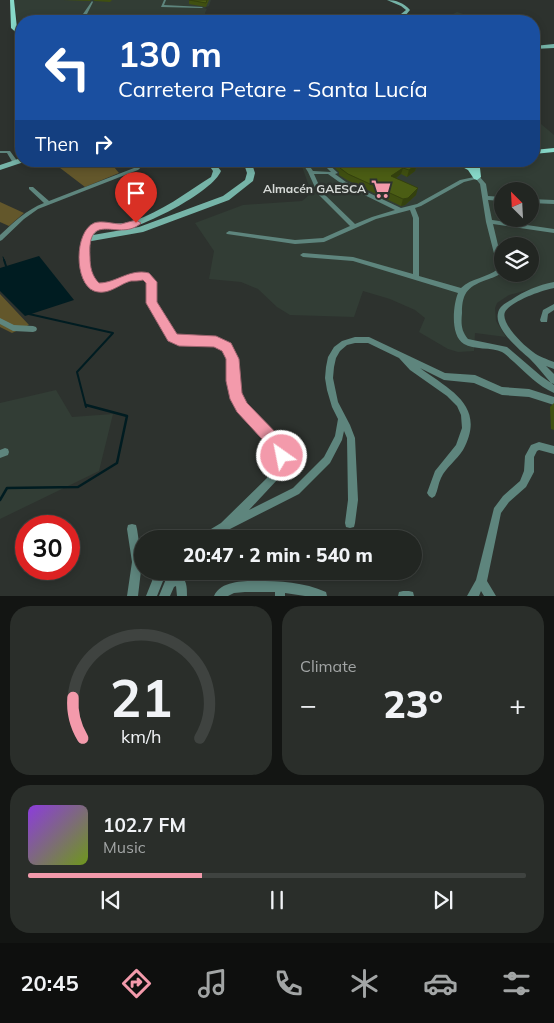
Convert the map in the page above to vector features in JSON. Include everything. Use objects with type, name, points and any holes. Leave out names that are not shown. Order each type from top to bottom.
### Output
[{"type":"main road","points":[[12,0],[15,29]]},
{"type":"main road","points":[[540,151],[554,150]]},
{"type":"main road","points":[[469,167],[477,177]]},
{"type":"main road","points":[[476,167],[477,177]]},
{"type":"street","points":[[165,0],[162,6],[202,8]]},
{"type":"street","points":[[186,7],[189,0]]},
{"type":"street","points":[[389,0],[403,5],[408,10],[403,15]]},
{"type":"street","points":[[86,15],[92,2]]},
{"type":"street","points":[[540,47],[554,46]]},
{"type":"street","points":[[0,152],[8,152],[15,158]]},
{"type":"street","points":[[0,168],[15,162]]},
{"type":"street","points":[[0,239],[29,212],[138,167]]},
{"type":"street","points":[[214,167],[217,171],[214,178],[162,212],[124,227],[98,225],[91,229],[86,239],[85,268],[96,287],[110,287],[128,278],[145,276],[152,282],[151,303],[172,337],[179,340],[216,342],[226,347],[232,359],[235,395],[242,407],[279,447],[282,456],[274,477],[226,527]]},
{"type":"street","points":[[86,239],[140,230],[226,198],[249,181],[251,173],[249,167]]},
{"type":"street","points":[[307,167],[320,193],[355,227]]},
{"type":"street","points":[[328,167],[346,184]]},
{"type":"street","points":[[311,172],[329,173],[346,184],[399,210]]},
{"type":"street","points":[[230,234],[295,242],[313,242],[335,236],[399,210],[412,208],[462,181],[477,177],[482,184],[501,269],[497,274],[472,282],[461,291],[458,303],[458,331],[460,337],[466,342],[476,345],[504,350],[538,379],[554,389]]},
{"type":"street","points":[[31,188],[48,203]]},
{"type":"street","points":[[485,198],[494,199]]},
{"type":"street","points":[[539,201],[554,202]]},
{"type":"street","points":[[412,208],[416,218],[416,278]]},
{"type":"street","points":[[489,222],[554,231]]},
{"type":"street","points":[[303,255],[353,258],[461,291]]},
{"type":"street","points":[[554,285],[534,290],[518,298],[501,312],[500,319],[507,331],[554,380]]},
{"type":"street","points":[[544,320],[545,312],[554,307]]},
{"type":"street","points":[[0,320],[13,328],[34,329]]},
{"type":"street","points":[[350,523],[353,500],[351,438],[348,428],[334,404],[329,383],[329,362],[336,349],[343,344],[361,339],[369,340],[444,376],[476,379],[502,391],[529,393],[554,401]]},
{"type":"street","points":[[531,355],[554,366]]},
{"type":"street","points":[[402,356],[409,365],[451,393],[466,414],[467,427],[461,444],[438,475],[432,493]]},
{"type":"street","points":[[221,530],[296,491],[327,460],[339,437],[342,418]]},
{"type":"street","points":[[472,596],[481,582],[497,511],[506,499],[523,484],[529,472],[530,456],[534,448],[539,446],[554,450]]},
{"type":"street","points":[[132,529],[137,562],[132,596]]},
{"type":"street","points":[[151,596],[158,580]]},
{"type":"street","points":[[164,596],[170,583],[178,580],[181,584],[182,596]]},
{"type":"street","points":[[481,582],[491,596]]},
{"type":"street","points":[[219,596],[226,590],[236,587],[280,592],[314,590],[322,596]]},
{"type":"street","points":[[403,596],[409,596]]},
{"type":"shaded area","points":[[14,0],[211,0],[209,6],[204,8],[207,9],[206,15],[16,15]]},
{"type":"shaded area","points":[[457,12],[466,15],[446,15],[453,14]]},
{"type":"shaded area","points":[[540,123],[554,135],[554,283],[509,295],[497,303],[495,308],[496,321],[506,337],[475,333],[474,351],[458,352],[448,349],[419,332],[425,318],[415,310],[390,299],[363,291],[354,317],[290,315],[277,307],[258,289],[241,282],[209,279],[214,251],[195,223],[243,205],[302,201],[308,196],[309,186],[302,167],[540,167]]},
{"type":"shaded area","points":[[59,167],[114,167],[119,173],[85,187]]},
{"type":"shaded area","points":[[0,202],[24,213],[9,226],[0,222]]},
{"type":"shaded area","points":[[0,294],[29,325],[12,333],[0,327]]},
{"type":"shaded area","points":[[56,390],[72,417],[113,414],[99,471],[0,519],[0,403]]},
{"type":"water","points":[[39,256],[74,300],[25,316],[0,291],[0,268]]},
{"type":"building","points":[[189,0],[207,0],[206,3]]},
{"type":"building","points":[[413,167],[409,170],[403,168],[391,176],[418,188],[408,198],[403,199],[348,174],[340,168]]},
{"type":"waterway","points":[[3,257],[5,262]]},
{"type":"waterway","points":[[4,260],[6,266]]},
{"type":"waterway","points":[[29,314],[113,333],[77,372],[86,407]]},
{"type":"waterway","points":[[0,500],[7,488],[78,487],[117,463],[127,416],[86,405]]},
{"type":"place","name":"Almacén GAESCA","points":[[381,189]]},
{"type":"route","points":[[136,223],[124,227],[98,225],[91,229],[86,239],[84,251],[85,268],[92,283],[96,287],[103,288],[137,276],[150,278],[153,287],[151,303],[172,337],[179,340],[216,342],[226,347],[232,359],[235,395],[242,407],[279,447],[282,456]]}]
